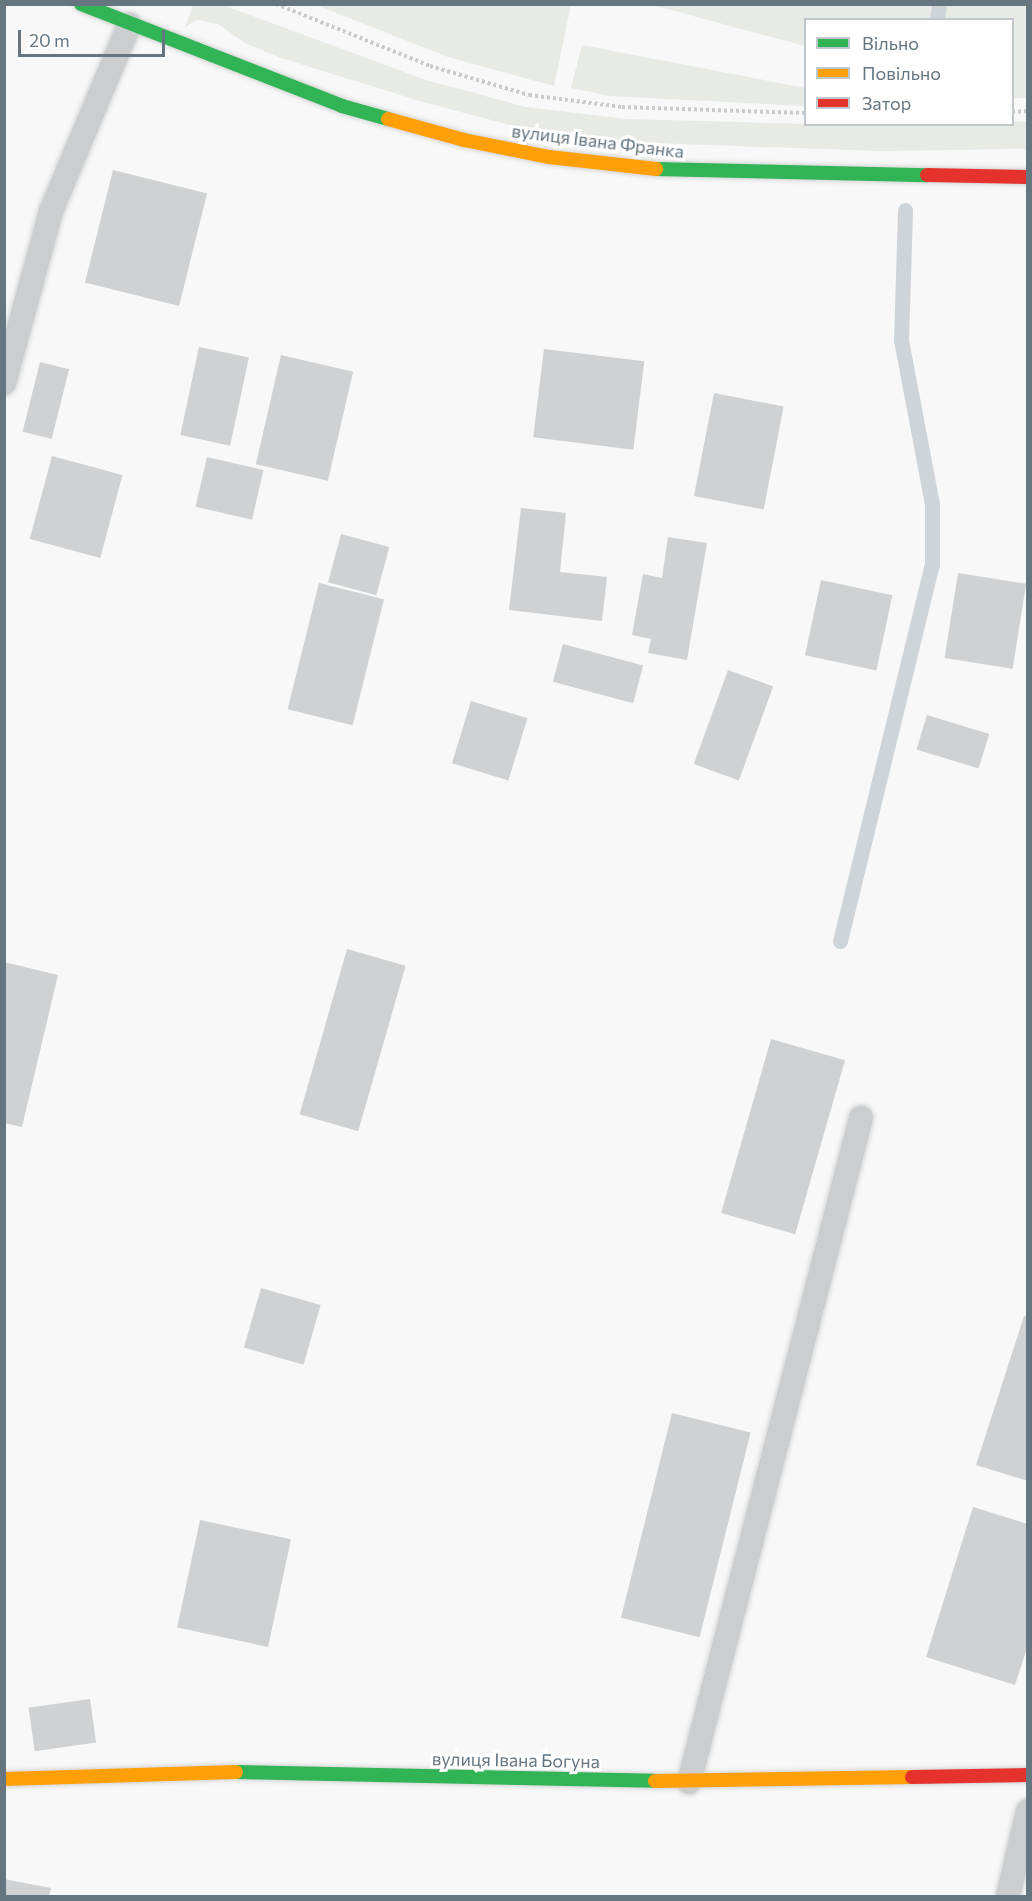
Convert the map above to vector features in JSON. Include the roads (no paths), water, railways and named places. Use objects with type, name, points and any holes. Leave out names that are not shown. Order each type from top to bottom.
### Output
[{"type":"street","name":"вулиця Івана Франка","points":[[81,4],[129,25],[342,106],[465,140],[549,157],[650,169],[1028,177]]},
{"type":"street","name":"вулиця Івана Богуна","points":[[4,1779],[209,1771],[689,1782],[1028,1775]]},
{"type":"lane","points":[[4,383],[51,211],[129,25]]},
{"type":"lane","points":[[689,1782],[861,1118]]},
{"type":"lane","points":[[1008,1896],[1028,1811]]},
{"type":"waterway","points":[[937,18],[939,4]]},
{"type":"waterway","points":[[840,941],[932,565],[932,504],[901,340],[905,210]]}]
